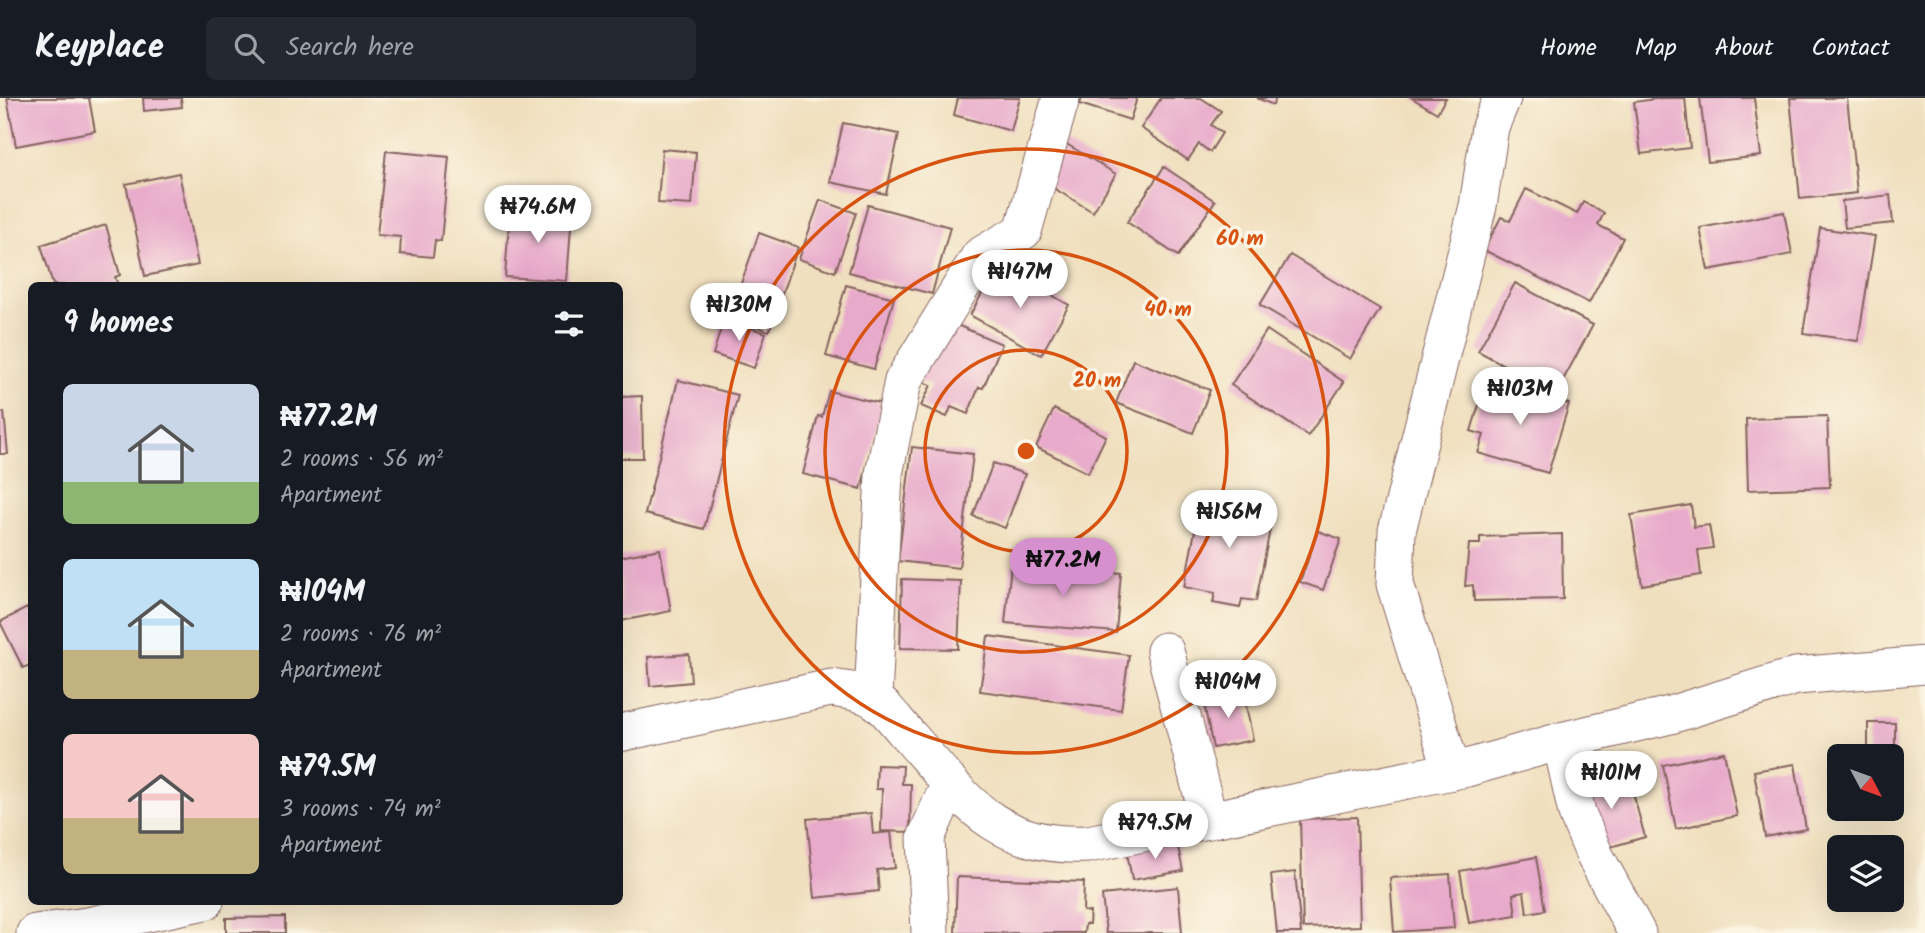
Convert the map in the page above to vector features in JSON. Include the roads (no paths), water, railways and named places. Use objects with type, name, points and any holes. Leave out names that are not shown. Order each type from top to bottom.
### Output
[{"type":"street","points":[[873,699],[884,474],[904,381],[980,256],[1023,231],[1061,98]]},
{"type":"street","points":[[1452,771],[1395,584],[1394,559],[1397,531],[1478,206],[1490,127],[1502,98]]},
{"type":"street","points":[[1166,651],[1209,820]]},
{"type":"street","points":[[623,732],[831,688],[873,699],[950,783],[990,822],[1020,837],[1055,845],[1088,844],[1452,771],[1670,715],[1796,676],[1925,665]]},
{"type":"street","points":[[1561,741],[1577,813],[1627,926]]},
{"type":"street","points":[[930,933],[926,838],[950,783]]},
{"type":"street","points":[[35,933],[186,914]]}]
